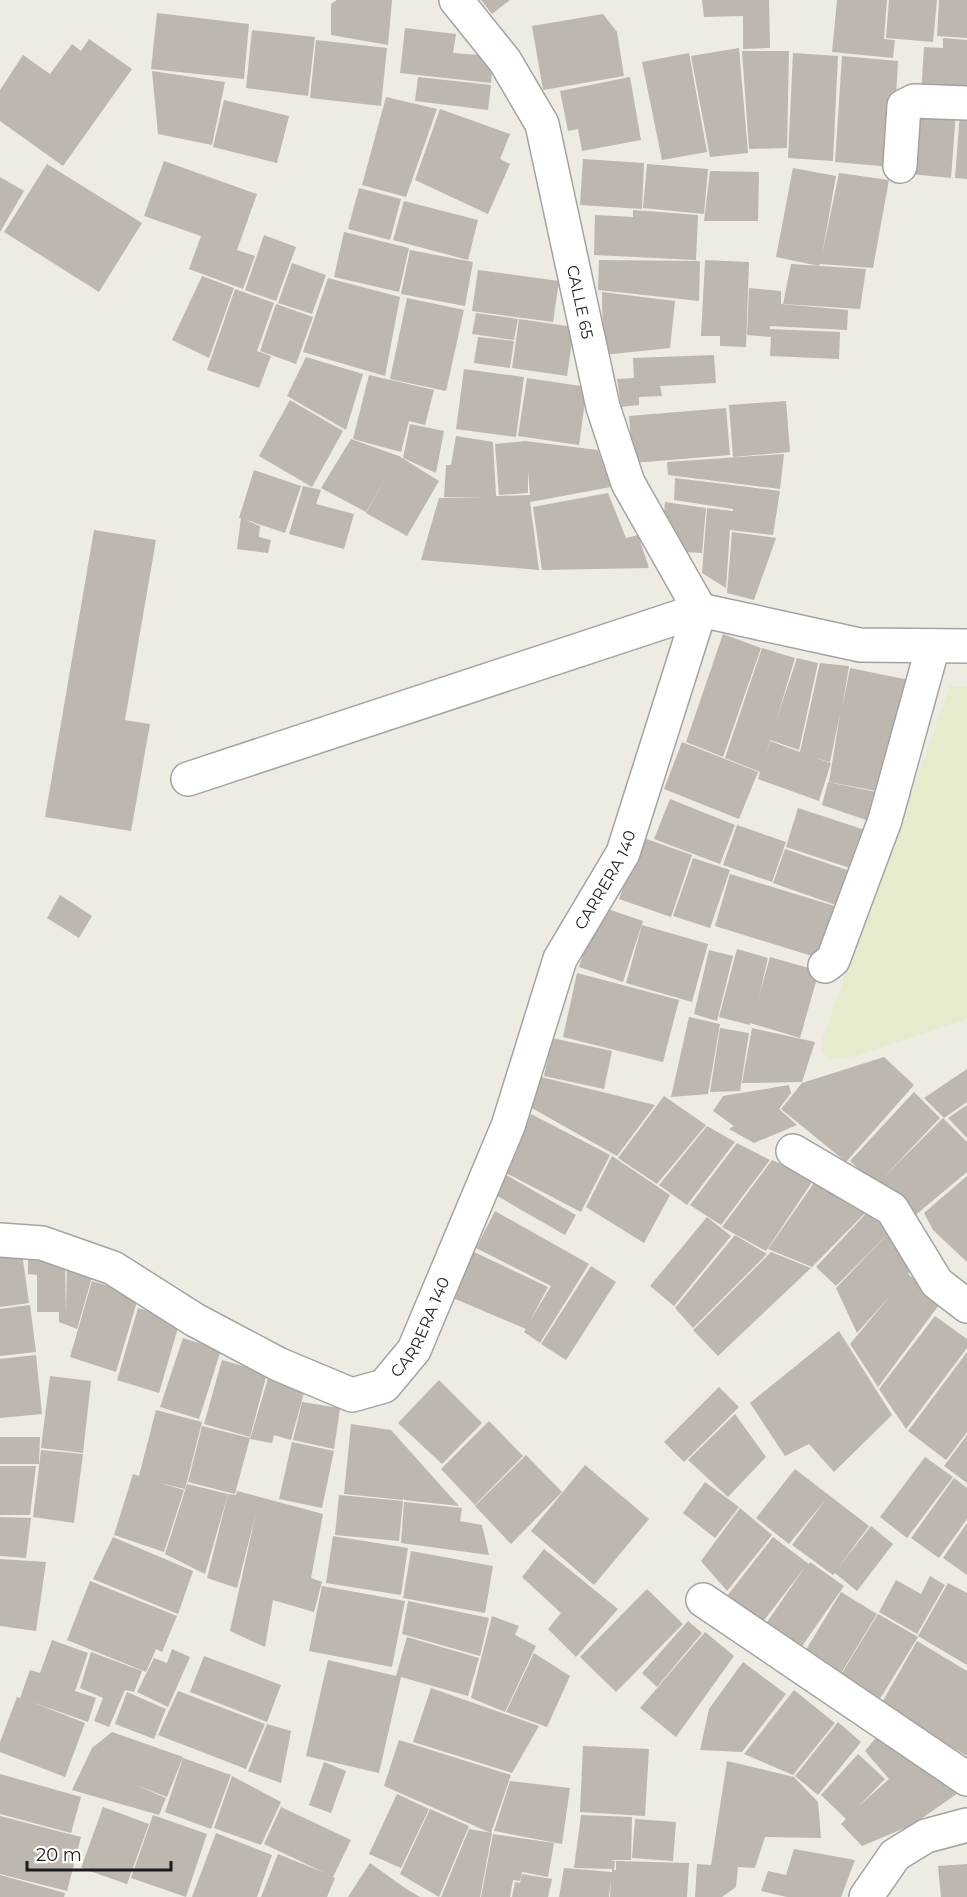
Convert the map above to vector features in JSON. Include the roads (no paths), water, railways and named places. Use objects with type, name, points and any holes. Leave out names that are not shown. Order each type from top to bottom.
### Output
[{"type":"street","name":"CALLE 65","points":[[456,0],[505,61],[542,124],[603,407],[628,483],[700,610]]},
{"type":"street","points":[[900,166],[904,106],[914,101],[967,103]]},
{"type":"street","points":[[188,779],[700,610],[860,645],[967,646]]},
{"type":"street","name":"CARRERA 140","points":[[0,1240],[42,1243],[113,1268],[206,1326],[278,1364],[352,1395],[384,1386],[414,1350],[503,1137],[560,959],[623,853],[700,610]]},
{"type":"street","points":[[825,966],[833,960],[885,820],[933,646]]},
{"type":"street","points":[[793,1151],[892,1209],[937,1283],[967,1306]]},
{"type":"street","points":[[703,1600],[967,1779]]},
{"type":"street","points":[[866,1897],[895,1855],[926,1836],[967,1825]]}]
